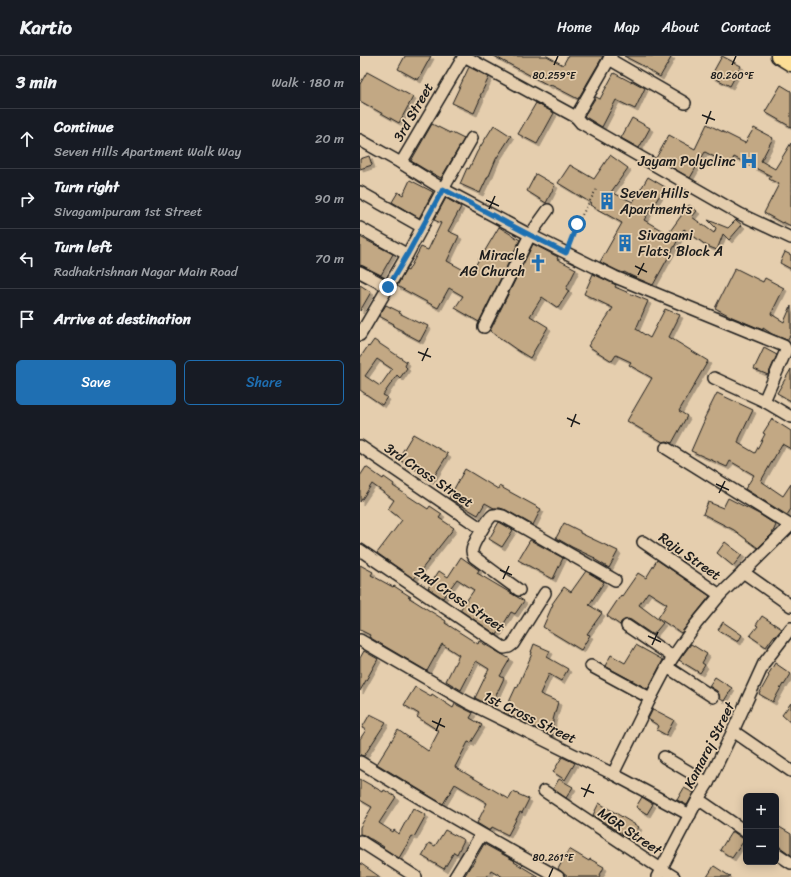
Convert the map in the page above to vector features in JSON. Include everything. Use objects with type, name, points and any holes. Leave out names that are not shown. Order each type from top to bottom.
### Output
[{"type":"main road","points":[[778,56],[791,64]]},
{"type":"street","points":[[464,56],[576,117],[582,124],[740,214],[791,238]]},
{"type":"street","name":"3rd Street","points":[[401,163],[464,56]]},
{"type":"street","points":[[576,117],[610,58],[685,102]]},
{"type":"street","points":[[360,335],[407,255],[472,138]]},
{"type":"street","points":[[360,140],[443,189],[614,277],[782,344],[786,348],[785,353],[764,401]]},
{"type":"street","points":[[360,192],[422,227]]},
{"type":"street","points":[[484,327],[530,235],[548,210]]},
{"type":"street","points":[[360,228],[401,250],[407,255]]},
{"type":"street","points":[[360,272],[388,287]]},
{"type":"street","points":[[714,378],[764,401],[791,417]]},
{"type":"street","name":"3rd Cross Street","points":[[360,446],[482,529]]},
{"type":"street","points":[[613,774],[650,698],[667,667],[696,624],[720,595],[791,526],[666,448]]},
{"type":"street","points":[[519,590],[472,553],[472,548],[482,529],[490,517],[496,514],[503,516],[615,580]]},
{"type":"street","name":"Raju Street","points":[[644,542],[720,595]]},
{"type":"street","name":"2nd Cross Street","points":[[360,550],[504,648],[513,644],[545,593]]},
{"type":"street","points":[[743,572],[791,606]]},
{"type":"street","points":[[627,626],[673,657]]},
{"type":"street","name":"Kamaraj Street","points":[[659,873],[734,732],[764,663],[791,628]]},
{"type":"street","name":"1st Cross Street","points":[[360,640],[467,702],[613,774],[690,815]]},
{"type":"street","points":[[591,666],[650,698]]},
{"type":"street","points":[[667,667],[713,697]]},
{"type":"street","points":[[734,732],[791,771]]},
{"type":"street","points":[[664,757],[708,783]]},
{"type":"street","points":[[360,762],[404,790],[481,835],[558,877]]},
{"type":"street","name":"MGR Street","points":[[544,792],[659,873]]},
{"type":"street","points":[[698,799],[743,830]]},
{"type":"street","points":[[455,877],[481,835]]},
{"type":"street","points":[[360,841],[416,877]]},
{"type":"street","points":[[779,855],[791,863]]},
{"type":"street","points":[[659,873],[674,877]]},
{"type":"path","points":[[566,253],[577,224],[596,190]]},
{"type":"building","points":[[405,56],[431,56],[418,80],[398,69]]},
{"type":"building","points":[[494,56],[547,56],[563,65],[568,56],[603,56],[578,99]]},
{"type":"building","points":[[624,56],[672,56],[660,77],[647,68]]},
{"type":"building","points":[[722,56],[741,66],[730,86],[711,76]]},
{"type":"building","points":[[469,67],[489,77],[474,113],[452,103]]},
{"type":"building","points":[[367,72],[413,97],[399,123],[360,101],[360,84]]},
{"type":"building","points":[[614,73],[645,88],[635,109],[616,100],[602,127],[584,116],[596,97],[600,99]]},
{"type":"building","points":[[781,85],[791,91],[791,127],[765,112]]},
{"type":"building","points":[[536,103],[554,113],[537,144],[518,134]]},
{"type":"building","points":[[632,118],[650,128],[639,148],[621,138]]},
{"type":"building","points":[[432,124],[464,139],[441,178],[411,161]]},
{"type":"building","points":[[707,124],[745,143],[754,128],[773,138],[761,161],[775,169],[791,143],[791,226],[783,222],[782,223],[764,213],[779,184],[769,179],[771,176],[734,157],[730,165],[705,152],[690,178],[656,158],[669,135],[695,149]]},
{"type":"building","points":[[494,125],[511,136],[496,159],[480,193],[460,184],[467,168],[469,169],[477,152]]},
{"type":"building","points":[[610,155],[628,168],[611,192],[633,202],[648,177],[665,187],[644,220],[668,234],[689,205],[697,211],[692,217],[714,233],[716,228],[708,220],[728,228],[736,220],[742,225],[729,240],[723,234],[717,250],[707,246],[684,229],[653,285],[600,262],[622,223],[590,205],[591,203],[558,183],[570,165],[594,179]]},
{"type":"building","points":[[369,156],[372,165],[360,169],[360,159]]},
{"type":"building","points":[[536,174],[555,185],[546,203],[527,191]]},
{"type":"building","points":[[410,180],[433,192],[419,218],[392,202],[398,192],[403,195]]},
{"type":"building","points":[[446,198],[461,207],[448,231],[459,236],[447,261],[471,274],[499,227],[520,240],[479,322],[455,308],[463,296],[449,288],[438,308],[397,286],[406,270],[408,271],[421,247],[428,250],[441,223],[434,220]]},
{"type":"building","points":[[360,237],[393,254],[381,275],[360,265]]},
{"type":"building","points":[[533,244],[558,257],[557,259],[576,269],[566,289],[569,291],[558,308],[542,297],[530,316],[548,327],[530,358],[490,331]]},
{"type":"building","points":[[785,252],[791,255],[791,269],[780,263]]},
{"type":"building","points":[[735,268],[763,282],[765,278],[784,288],[771,314],[784,322],[791,306],[791,334],[787,340],[772,334],[763,328],[763,330],[732,317],[715,308]]},
{"type":"building","points":[[593,274],[616,285],[615,287],[648,301],[636,329],[650,338],[665,309],[680,315],[669,337],[708,361],[679,411],[687,416],[672,443],[667,441],[663,442],[627,421],[652,378],[629,365],[631,362],[616,355],[612,361],[588,346],[613,308],[584,294]]},
{"type":"building","points":[[360,285],[371,292],[360,311]]},
{"type":"building","points":[[386,305],[419,323],[420,322],[428,326],[420,341],[393,326],[394,324],[379,316]]},
{"type":"building","points":[[374,340],[407,362],[405,366],[407,368],[400,378],[397,375],[383,395],[387,397],[382,405],[360,390],[360,358],[368,346],[369,347]],"holes":[[[377,359],[392,369],[380,386],[365,376]]]},
{"type":"building","points":[[764,348],[777,355],[768,375],[754,369]]},
{"type":"building","points":[[791,369],[791,401],[777,393]]},
{"type":"building","points":[[717,393],[753,410],[738,443],[755,453],[765,434],[763,433],[772,419],[791,431],[791,449],[782,444],[761,481],[783,496],[791,484],[791,509],[787,515],[745,489],[754,475],[730,461],[727,467],[691,451],[704,419]]},
{"type":"building","points":[[413,434],[448,454],[431,481],[420,474],[421,472],[398,459]]},
{"type":"building","points":[[366,467],[383,479],[384,477],[394,484],[393,486],[428,509],[430,506],[442,514],[439,518],[454,528],[414,579],[377,553],[402,520],[388,509],[394,500],[372,484],[360,502],[360,476]]},
{"type":"building","points":[[465,469],[498,489],[499,486],[541,509],[533,525],[506,510],[494,508],[485,503],[478,515],[449,498]]},
{"type":"building","points":[[728,498],[759,514],[776,525],[772,534],[758,548],[734,530],[703,514],[708,502],[723,508]]},
{"type":"building","points":[[499,522],[513,530],[502,547],[489,539]]},
{"type":"building","points":[[564,523],[580,531],[580,533],[618,551],[609,568],[594,559],[595,558],[556,538]]},
{"type":"building","points":[[530,540],[563,558],[553,579],[518,560]]},
{"type":"building","points":[[725,542],[742,555],[733,566],[717,553]]},
{"type":"building","points":[[461,557],[479,570],[477,573],[524,601],[515,614],[511,612],[497,635],[460,610],[474,590],[457,579],[443,598],[428,588],[439,571],[448,577]]},
{"type":"building","points":[[657,560],[710,596],[681,633],[658,618],[667,604],[648,592],[639,605],[663,623],[653,635],[631,620],[624,620],[620,625],[607,616],[638,573],[646,578]]},
{"type":"building","points":[[360,565],[373,572],[371,575],[393,587],[394,586],[411,597],[408,597],[446,621],[445,623],[478,644],[479,641],[510,659],[500,676],[504,678],[491,706],[475,698],[489,669],[476,661],[461,690],[446,681],[459,655],[442,644],[427,671],[369,637],[370,635],[360,630]]},
{"type":"building","points":[[586,571],[604,582],[589,605],[602,613],[587,634],[590,635],[581,650],[543,627],[552,604],[564,587],[571,592]]},
{"type":"building","points":[[762,616],[782,629],[775,637],[774,636],[766,647],[750,636],[758,626],[756,625]]},
{"type":"building","points":[[723,622],[742,635],[738,642],[718,630]]},
{"type":"building","points":[[534,644],[550,651],[547,657],[568,669],[561,681],[549,674],[540,694],[558,702],[553,720],[552,736],[504,713],[531,656]]},
{"type":"building","points":[[691,644],[707,654],[702,663],[705,665],[700,673],[679,660]]},
{"type":"building","points":[[636,645],[663,660],[648,689],[605,666],[611,655],[625,663]]},
{"type":"building","points":[[364,651],[378,659],[360,691],[360,658]]},
{"type":"building","points":[[775,663],[791,674],[784,685],[783,684],[773,702],[759,694]]},
{"type":"building","points":[[715,677],[732,688],[724,701],[720,699],[717,691],[709,686]]},
{"type":"building","points":[[415,687],[431,696],[432,694],[453,708],[455,704],[473,713],[470,718],[482,725],[471,743],[468,742],[455,767],[509,799],[513,792],[529,799],[522,813],[520,812],[508,835],[492,827],[490,831],[477,823],[487,803],[455,784],[443,804],[377,764],[398,730],[428,751],[439,731],[417,717],[419,714],[404,705]]},
{"type":"building","points":[[791,703],[791,723],[782,715]]},
{"type":"building","points":[[653,709],[674,720],[666,735],[657,730],[659,726],[648,719]]},
{"type":"building","points":[[370,714],[386,722],[364,756],[360,755],[360,739],[366,730],[362,728]]},
{"type":"building","points":[[562,757],[575,763],[565,780],[553,772]]},
{"type":"building","points":[[360,779],[383,792],[384,790],[396,797],[379,823],[393,832],[394,830],[399,834],[413,808],[426,815],[414,837],[412,836],[399,858],[371,839],[360,834],[360,827],[372,807],[360,800]]},
{"type":"building","points":[[559,779],[573,787],[566,798],[553,789]]},
{"type":"building","points":[[684,788],[694,793],[687,805],[677,800]]},
{"type":"building","points":[[642,797],[653,804],[647,814],[636,807]]},
{"type":"building","points":[[599,803],[639,827],[631,840],[593,815]]},
{"type":"building","points":[[779,827],[791,834],[791,855],[779,846]]},
{"type":"building","points":[[445,830],[464,840],[457,854],[454,852],[444,869],[422,856],[429,843],[435,846]]},
{"type":"building","points":[[732,831],[743,838],[743,842],[732,858],[720,850]]},
{"type":"building","points":[[484,844],[515,861],[514,862],[539,877],[503,877],[491,870],[487,877],[464,877]]},
{"type":"building","points":[[569,849],[589,861],[590,859],[604,867],[599,877],[568,877],[558,869]]},
{"type":"building","points":[[360,863],[380,877],[360,877]]},
{"type":"building","points":[[714,866],[731,877],[707,877]]},
{"type":"place","name":"Jayam Polyclinc","points":[[749,161]]},
{"type":"place","name":"Seven Hills Apartments","points":[[607,201]]},
{"type":"place","name":"Sivagami Flats, Block A","points":[[625,243]]},
{"type":"place","name":"Miracle AG Church","points":[[538,263]]},
{"type":"route","points":[[388,287],[443,189],[566,253],[577,224]]}]
